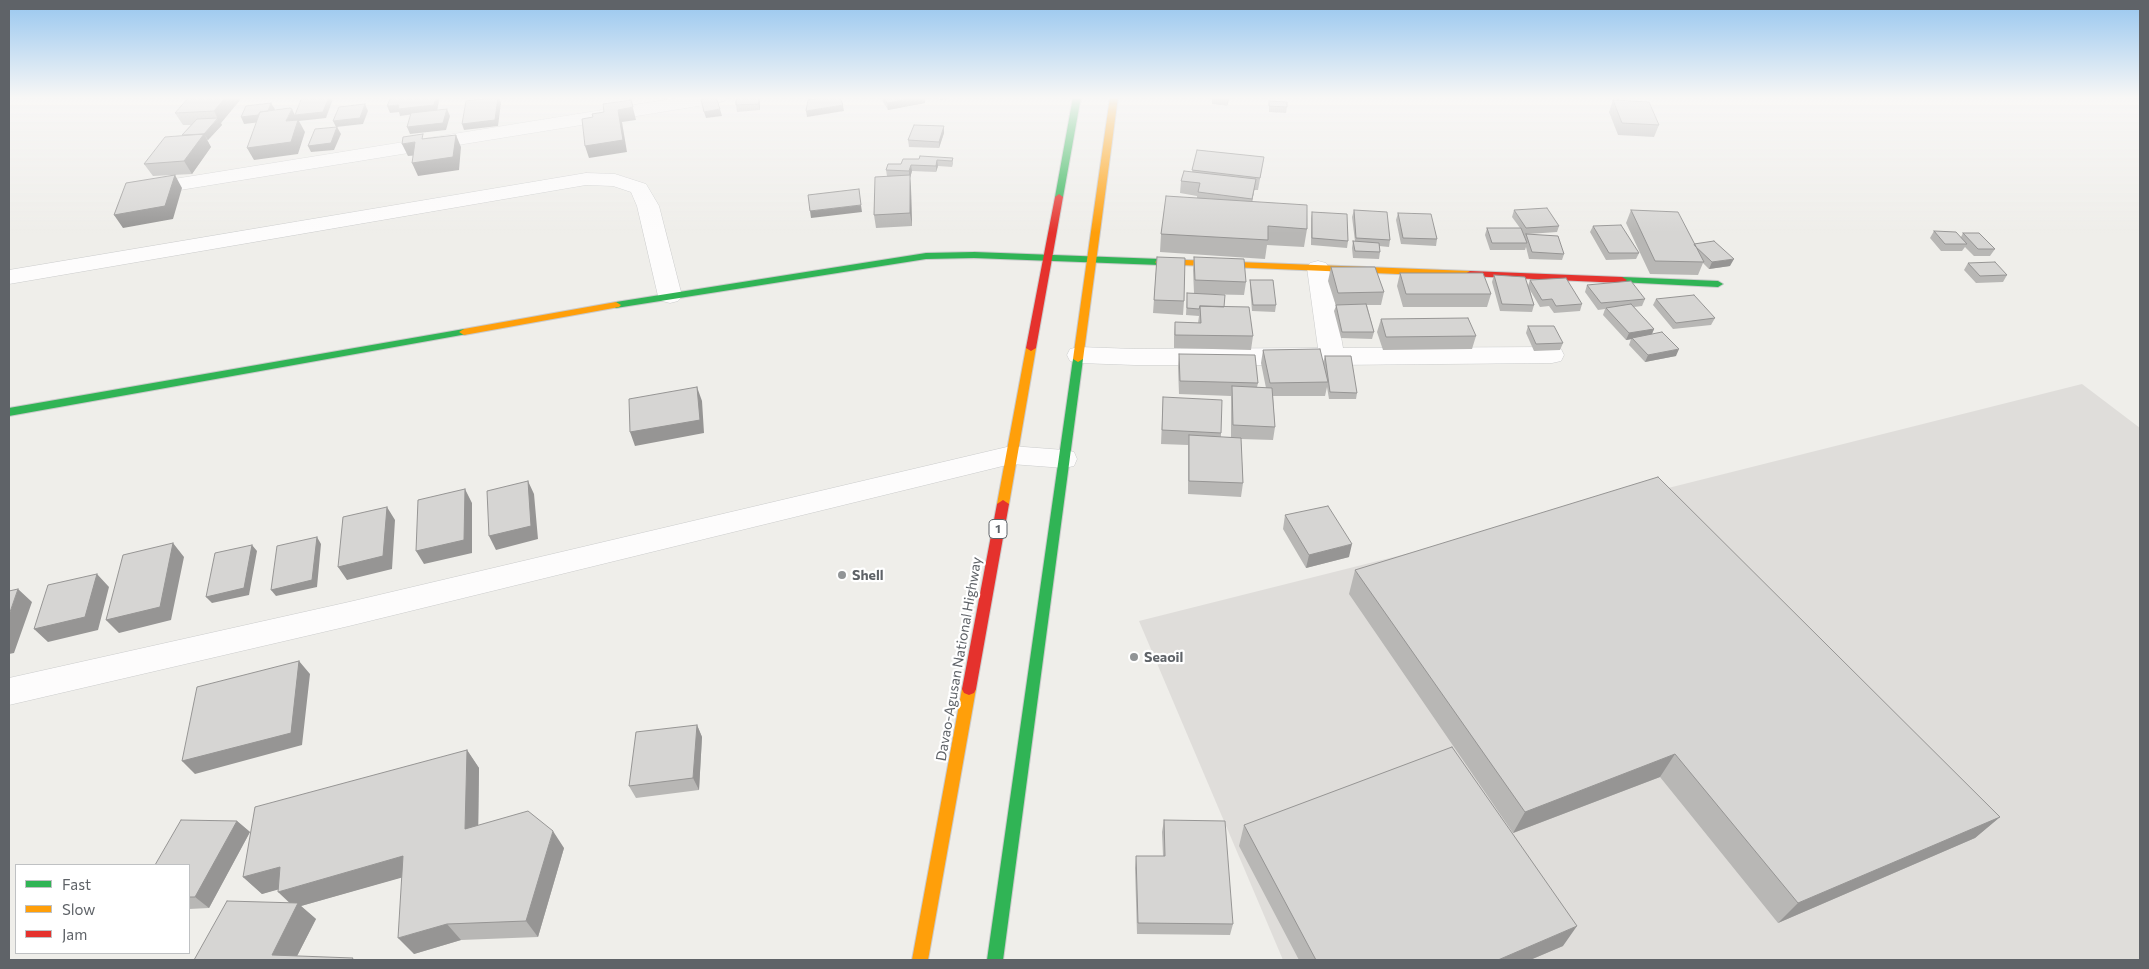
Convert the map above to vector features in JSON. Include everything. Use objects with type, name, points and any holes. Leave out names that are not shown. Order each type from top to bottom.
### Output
[{"type":"main road","name":"Davao-Agusan National Highway","points":[[920,960],[1069,142]]},
{"type":"main road","points":[[995,960],[1108,142]]},
{"type":"main road","points":[[9,412],[670,296],[926,256],[974,255],[1092,259],[1718,284]]},
{"type":"street","points":[[137,191],[437,142]]},
{"type":"street","points":[[9,277],[586,179],[615,180],[639,188],[648,206],[670,296]]},
{"type":"street","points":[[1318,268],[1332,357]]},
{"type":"street","points":[[1079,355],[1136,357],[1552,355]]},
{"type":"street","points":[[9,692],[359,612],[1012,456],[1064,459]]},
{"type":"shaded area","points":[[2082,384],[2140,428],[2140,960],[1283,960],[1139,621]]},
{"type":"building","points":[[161,142],[198,142],[184,161],[144,164]]},
{"type":"building","points":[[249,142],[289,142],[247,148]]},
{"type":"building","points":[[310,142],[331,142],[331,143],[308,146]]},
{"type":"building","points":[[415,142],[455,142],[453,157],[412,163]]},
{"type":"building","points":[[585,142],[609,142],[585,146]]},
{"type":"building","points":[[1197,150],[1264,157],[1260,178],[1192,170]]},
{"type":"building","points":[[920,156],[953,158],[952,161],[937,160],[936,166],[911,165],[909,171],[886,170],[888,164],[901,164],[903,159],[919,159]]},
{"type":"building","points":[[1184,171],[1256,179],[1252,199],[1198,192],[1200,183],[1181,181]]},
{"type":"building","points":[[175,175],[165,206],[114,215],[126,183]]},
{"type":"building","points":[[910,175],[910,213],[874,215],[875,177]]},
{"type":"building","points":[[859,189],[861,205],[810,211],[808,195]]},
{"type":"building","points":[[1166,196],[1307,205],[1307,229],[1268,226],[1268,240],[1161,234]]},
{"type":"building","points":[[1547,208],[1559,226],[1526,228],[1514,210]]},
{"type":"building","points":[[1354,210],[1387,212],[1390,240],[1356,238]]},
{"type":"building","points":[[1631,210],[1678,212],[1704,262],[1655,261]]},
{"type":"building","points":[[1312,212],[1347,214],[1348,241],[1312,238]]},
{"type":"building","points":[[1398,213],[1431,214],[1437,239],[1403,238]]},
{"type":"building","points":[[1621,225],[1639,253],[1609,253],[1593,226]]},
{"type":"building","points":[[1487,228],[1521,228],[1527,243],[1492,243]]},
{"type":"building","points":[[1934,231],[1956,232],[1967,244],[1945,244]]},
{"type":"building","points":[[1963,233],[1979,233],[1995,249],[1978,249]]},
{"type":"building","points":[[1526,234],[1558,236],[1564,254],[1532,252]]},
{"type":"building","points":[[1353,241],[1379,243],[1380,252],[1355,251]]},
{"type":"building","points":[[1714,241],[1734,259],[1712,262],[1694,244]]},
{"type":"building","points":[[1157,257],[1185,258],[1184,301],[1154,300]]},
{"type":"building","points":[[1194,257],[1244,259],[1246,282],[1195,280]]},
{"type":"building","points":[[1995,262],[2007,275],[1980,276],[1968,263]]},
{"type":"building","points":[[1331,267],[1375,267],[1384,292],[1338,293]]},
{"type":"building","points":[[1400,273],[1483,273],[1491,294],[1406,294]]},
{"type":"building","points":[[1494,275],[1525,277],[1534,305],[1502,304]]},
{"type":"building","points":[[1566,278],[1582,304],[1556,306],[1552,299],[1542,300],[1530,280]]},
{"type":"building","points":[[1250,280],[1273,280],[1276,305],[1253,305]]},
{"type":"building","points":[[1631,281],[1645,299],[1601,303],[1587,285]]},
{"type":"building","points":[[1187,293],[1225,295],[1224,307],[1200,306],[1199,309],[1187,308]]},
{"type":"building","points":[[1694,295],[1715,318],[1676,323],[1656,299]]},
{"type":"building","points":[[1366,304],[1374,332],[1342,332],[1336,305]]},
{"type":"building","points":[[1631,304],[1654,329],[1629,333],[1606,308]]},
{"type":"building","points":[[1200,306],[1249,307],[1253,336],[1175,335],[1175,322],[1201,323]]},
{"type":"building","points":[[1468,318],[1476,336],[1386,337],[1381,319]]},
{"type":"building","points":[[1528,326],[1554,326],[1563,343],[1536,344]]},
{"type":"building","points":[[1662,332],[1679,349],[1648,355],[1632,338]]},
{"type":"building","points":[[1320,349],[1328,382],[1270,383],[1263,350]]},
{"type":"building","points":[[1179,354],[1255,355],[1258,383],[1180,381]]},
{"type":"building","points":[[1325,356],[1351,356],[1357,393],[1330,392]]},
{"type":"building","points":[[1232,386],[1272,388],[1275,427],[1233,425]]},
{"type":"building","points":[[697,387],[700,420],[630,432],[629,399]]},
{"type":"building","points":[[1163,397],[1222,400],[1221,433],[1162,430]]},
{"type":"building","points":[[1189,435],[1241,438],[1243,483],[1189,481]]},
{"type":"building","points":[[1658,477],[2000,817],[1798,903],[1675,754],[1525,812],[1355,570]]},
{"type":"building","points":[[528,481],[531,526],[489,536],[487,491]]},
{"type":"building","points":[[465,489],[464,540],[416,551],[418,500]]},
{"type":"building","points":[[1328,506],[1352,544],[1309,555],[1285,515]]},
{"type":"building","points":[[387,507],[383,556],[338,567],[343,517]]},
{"type":"building","points":[[317,537],[312,580],[271,590],[277,546]]},
{"type":"building","points":[[173,543],[160,607],[106,620],[123,555]]},
{"type":"building","points":[[252,545],[244,588],[206,597],[215,553]]},
{"type":"building","points":[[97,574],[85,617],[34,629],[48,585]]},
{"type":"building","points":[[18,589],[9,615],[9,591]]},
{"type":"building","points":[[299,661],[291,733],[182,761],[197,687]]},
{"type":"building","points":[[697,725],[693,778],[629,786],[636,732]]},
{"type":"building","points":[[1452,747],[1577,926],[1498,960],[1316,960],[1244,825]]},
{"type":"building","points":[[467,750],[465,829],[528,811],[553,831],[526,921],[447,924],[398,938],[403,856],[278,892],[280,867],[243,877],[255,807]]},
{"type":"building","points":[[181,820],[237,821],[195,897],[190,897],[190,864],[156,864]]},
{"type":"building","points":[[1164,820],[1225,821],[1233,924],[1138,923],[1136,856],[1165,856]]},
{"type":"building","points":[[227,901],[298,903],[272,955],[353,958],[352,960],[194,960]]},
{"type":"traffic: fast","points":[[1059,197],[1069,142]]},
{"type":"traffic: fast","points":[[616,305],[926,256],[974,255],[1160,262]]},
{"type":"traffic: fast","points":[[1622,280],[1718,284]]},
{"type":"traffic: fast","points":[[9,412],[464,332]]},
{"type":"traffic: fast","points":[[995,960],[1078,359]]},
{"type":"traffic: slow","points":[[1078,359],[1108,142]]},
{"type":"traffic: slow","points":[[1160,262],[1470,274]]},
{"type":"traffic: slow","points":[[464,332],[616,305]]},
{"type":"traffic: slow","points":[[1003,504],[1031,348]]},
{"type":"traffic: slow","points":[[920,960],[969,689]]},
{"type":"traffic: jam","points":[[1031,348],[1059,197]]},
{"type":"traffic: jam","points":[[1470,274],[1622,280]]},
{"type":"traffic: jam","points":[[969,689],[1003,504]]},
{"type":"place","name":"Shell","points":[[842,575]]},
{"type":"place","name":"Seaoil","points":[[1134,657]]}]
